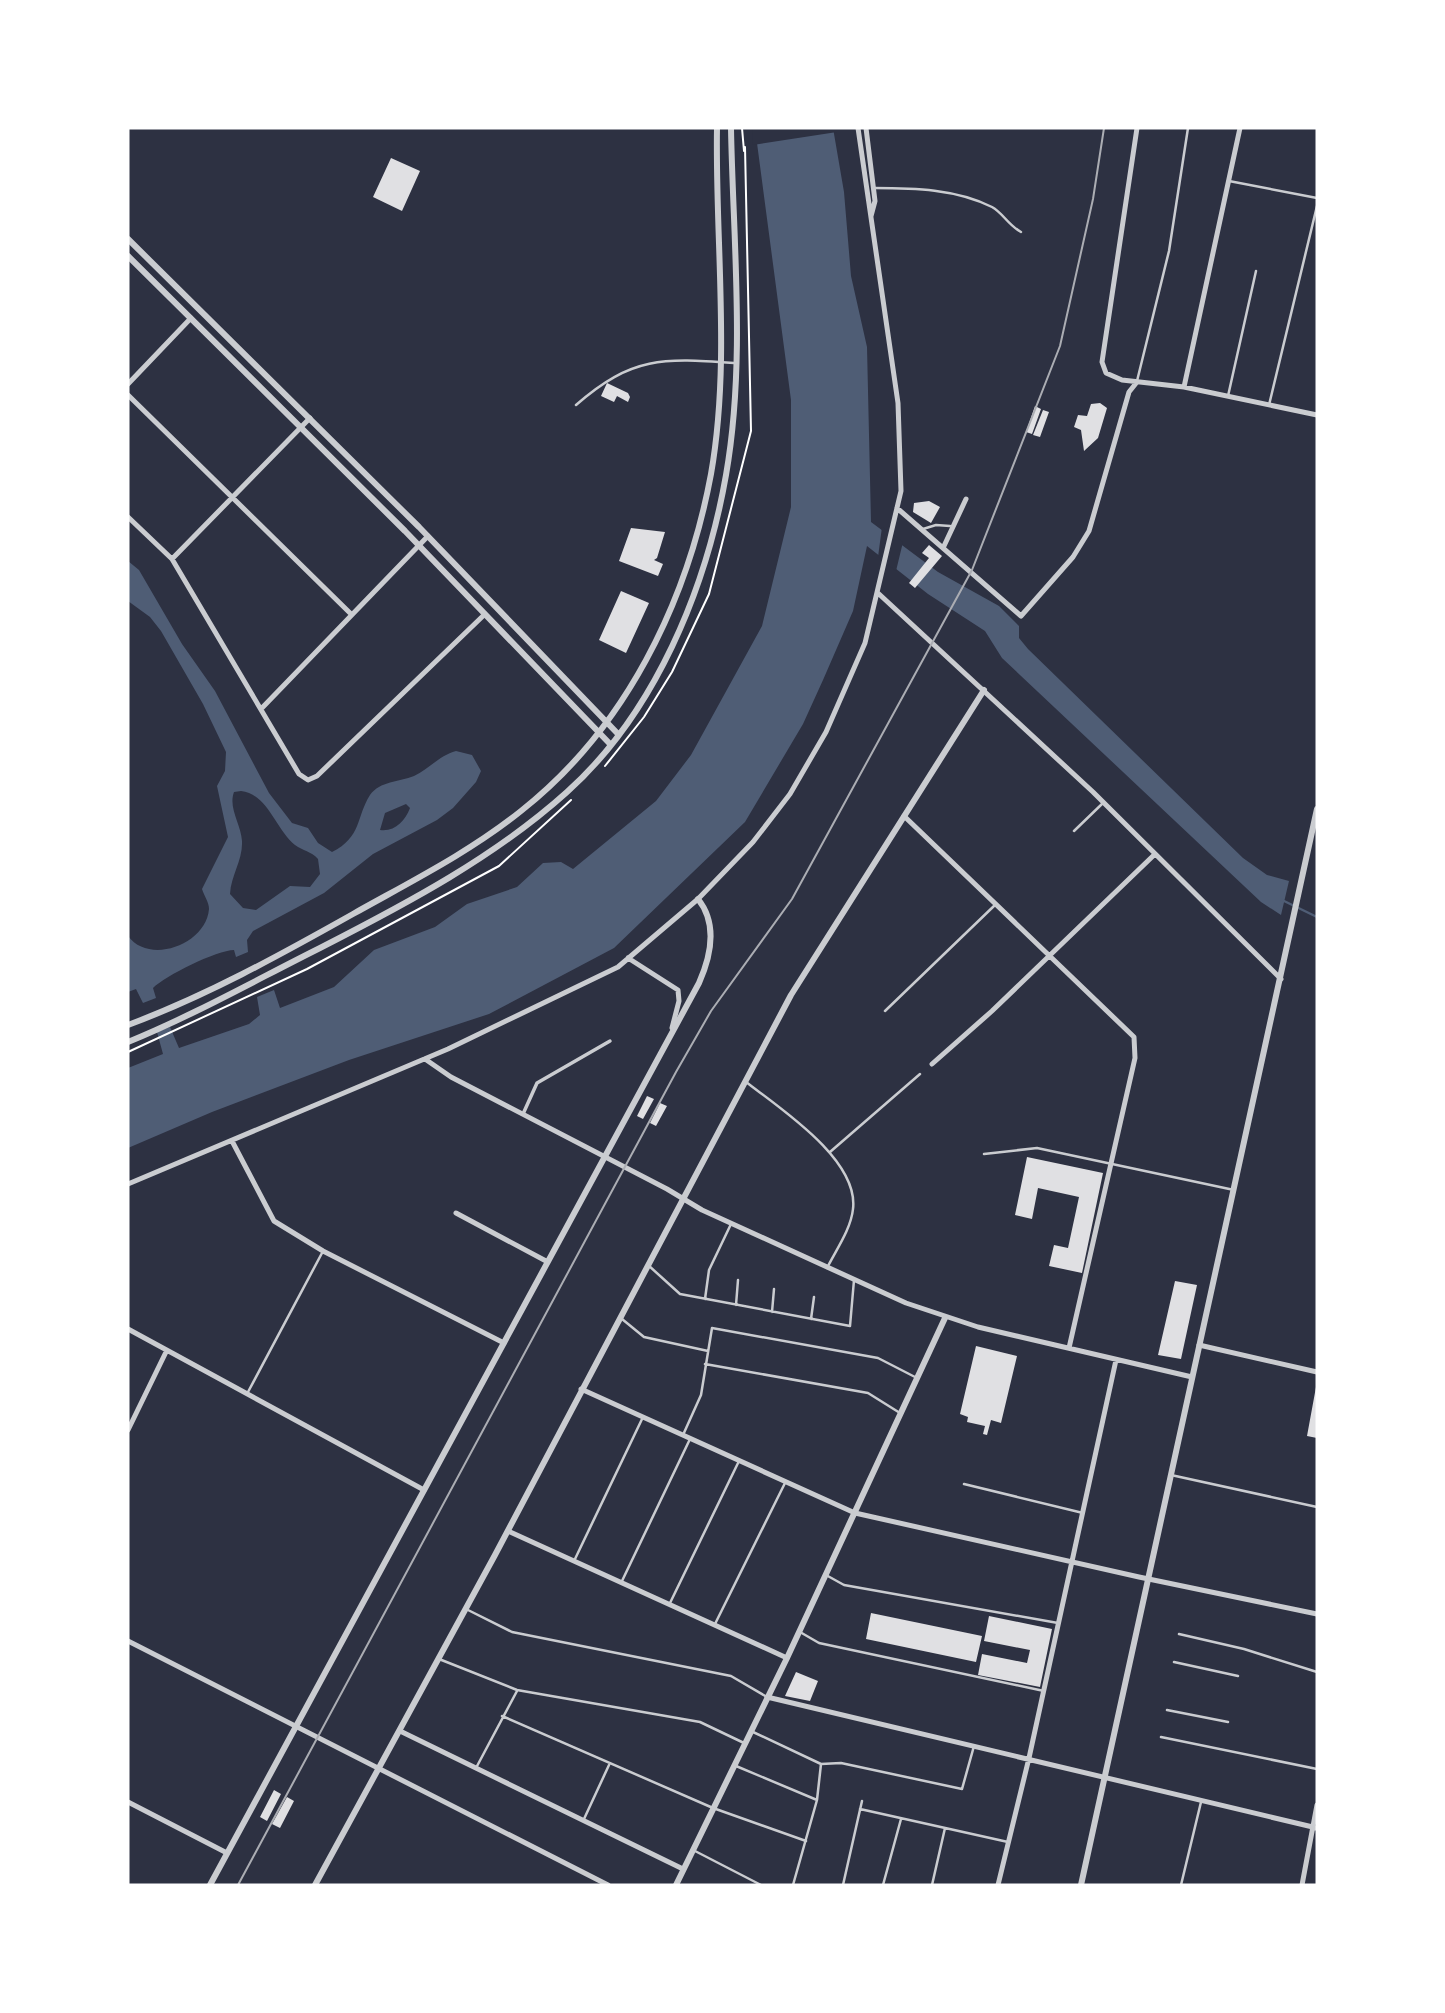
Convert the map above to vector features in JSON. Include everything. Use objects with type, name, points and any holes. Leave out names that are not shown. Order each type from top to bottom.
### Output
[{"type":"street","points":[[128,1025],[163,1012],[261,965],[468,848],[520,813],[556,781],[607,722],[656,639],[677,596],[696,539],[711,473],[720,362],[717,128]]},
{"type":"street","points":[[128,1042],[168,1026],[361,927],[479,859],[568,791],[611,745],[635,711],[670,647],[711,543],[726,474],[736,286],[730,128]]},
{"type":"street","points":[[128,1184],[425,1059],[523,1015],[618,967],[698,899],[767,825],[811,759],[848,686],[879,594],[901,491],[898,403],[869,219],[858,128]]},
{"type":"street","points":[[866,128],[875,201],[869,219]]},
{"type":"street","points":[[1137,128],[1102,362],[1106,373],[1112,378],[1184,387],[1317,415]]},
{"type":"street","points":[[1184,387],[1240,128]]},
{"type":"street","points":[[128,239],[428,536],[619,734]]},
{"type":"street","points":[[128,256],[419,545],[611,745]]},
{"type":"street","points":[[128,384],[191,318]]},
{"type":"street","points":[[897,508],[944,546],[1021,616],[1073,557],[1089,531],[1129,392],[1137,382]]},
{"type":"street","points":[[128,395],[351,614]]},
{"type":"street","points":[[172,559],[310,418]]},
{"type":"street","points":[[944,546],[966,499]]},
{"type":"street","points":[[128,517],[172,559],[299,775],[307,780],[317,776],[485,614]]},
{"type":"street","points":[[261,709],[428,536]]},
{"type":"street","points":[[696,539],[711,543]]},
{"type":"street","points":[[879,594],[1103,803],[1280,979]]},
{"type":"street","points":[[656,639],[670,647]]},
{"type":"street","points":[[316,1885],[508,1531],[803,975],[984,690]]},
{"type":"street","points":[[1081,1885],[1317,809]]},
{"type":"street","points":[[904,816],[1050,953],[1134,1037],[1137,1052],[1069,1349]]},
{"type":"street","points":[[932,1064],[1154,855]]},
{"type":"street","points":[[210,1885],[699,983],[710,955],[708,916],[698,899]]},
{"type":"street","points":[[628,958],[678,990],[679,1001],[670,1037]]},
{"type":"street","points":[[523,1114],[537,1083],[610,1041]]},
{"type":"street","points":[[425,1059],[451,1077],[732,1224],[945,1318],[1192,1377]]},
{"type":"street","points":[[232,1141],[274,1221],[323,1251],[504,1343]]},
{"type":"street","points":[[456,1213],[546,1261]]},
{"type":"street","points":[[676,1885],[787,1658],[945,1318]]},
{"type":"street","points":[[128,1329],[424,1490]]},
{"type":"street","points":[[1199,1345],[1317,1372]]},
{"type":"street","points":[[128,1430],[166,1352]]},
{"type":"street","points":[[998,1885],[1029,1758],[1116,1360]]},
{"type":"street","points":[[581,1389],[855,1513],[1317,1614]]},
{"type":"street","points":[[508,1531],[575,1559],[787,1658]]},
{"type":"street","points":[[128,1641],[608,1885]]},
{"type":"street","points":[[767,1697],[1315,1828]]},
{"type":"street","points":[[400,1731],[683,1869]]},
{"type":"street","points":[[128,1802],[227,1853]]},
{"type":"street","points":[[1302,1885],[1315,1828],[1317,1805]]},
{"type":"lane","points":[[1137,382],[1169,251],[1188,128]]},
{"type":"lane","points":[[1229,181],[1317,198]]},
{"type":"lane","points":[[874,188],[947,192],[974,199],[996,209],[1008,225],[1021,232]]},
{"type":"lane","points":[[1269,405],[1317,206]]},
{"type":"lane","points":[[1228,396],[1256,271]]},
{"type":"lane","points":[[576,405],[596,387],[629,368],[688,359],[734,363]]},
{"type":"lane","points":[[923,529],[940,524],[953,527]]},
{"type":"lane","points":[[1074,831],[1103,803]]},
{"type":"lane","points":[[885,1010],[997,903]]},
{"type":"lane","points":[[830,1152],[920,1074]]},
{"type":"lane","points":[[746,1082],[830,1152],[853,1190],[850,1222],[827,1268]]},
{"type":"lane","points":[[984,1154],[1037,1148],[1234,1190]]},
{"type":"lane","points":[[705,1299],[709,1270],[732,1224]]},
{"type":"lane","points":[[246,1395],[323,1251]]},
{"type":"lane","points":[[648,1265],[680,1294],[850,1326],[855,1280]]},
{"type":"lane","points":[[736,1305],[738,1280]]},
{"type":"lane","points":[[772,1312],[775,1289]]},
{"type":"lane","points":[[811,1319],[814,1297]]},
{"type":"lane","points":[[620,1317],[644,1337],[708,1351]]},
{"type":"lane","points":[[683,1434],[701,1395],[712,1328],[878,1358],[917,1378]]},
{"type":"lane","points":[[705,1364],[867,1393],[901,1414]]},
{"type":"lane","points":[[575,1559],[643,1417]]},
{"type":"lane","points":[[622,1581],[690,1438]]},
{"type":"lane","points":[[670,1603],[740,1460]]},
{"type":"lane","points":[[1171,1475],[1317,1507]]},
{"type":"lane","points":[[715,1624],[786,1481]]},
{"type":"lane","points":[[964,1484],[1083,1513]]},
{"type":"lane","points":[[826,1575],[844,1584],[1059,1623]]},
{"type":"lane","points":[[465,1608],[512,1633],[732,1676],[767,1697]]},
{"type":"lane","points":[[799,1631],[819,1643],[1044,1691]]},
{"type":"lane","points":[[1179,1634],[1244,1649],[1317,1672]]},
{"type":"lane","points":[[438,1659],[517,1690],[700,1723],[744,1743]]},
{"type":"lane","points":[[1174,1662],[1238,1676]]},
{"type":"lane","points":[[476,1768],[517,1690]]},
{"type":"lane","points":[[1167,1710],[1227,1721]]},
{"type":"lane","points":[[502,1716],[609,1765],[713,1808],[806,1841]]},
{"type":"lane","points":[[750,1731],[821,1764],[841,1763],[962,1788],[974,1745]]},
{"type":"lane","points":[[1161,1737],[1317,1769]]},
{"type":"lane","points":[[793,1885],[817,1800],[821,1764]]},
{"type":"lane","points":[[584,1820],[609,1765]]},
{"type":"lane","points":[[734,1765],[817,1800]]},
{"type":"lane","points":[[1181,1885],[1202,1799]]},
{"type":"lane","points":[[844,1885],[862,1801]]},
{"type":"lane","points":[[860,1809],[1008,1842]]},
{"type":"lane","points":[[883,1885],[901,1819]]},
{"type":"lane","points":[[932,1885],[945,1828]]},
{"type":"lane","points":[[693,1850],[761,1885]]},
{"type":"path","points":[[741,128],[745,154]]},
{"type":"water","points":[[755,128],[833,128],[844,192],[851,276],[867,347],[871,522],[938,572],[999,606],[1019,626],[1019,638],[1028,649],[1243,858],[1267,875],[1289,881],[1281,915],[1261,902],[1002,658],[985,631],[928,594],[867,546],[853,611],[823,680],[803,724],[745,822],[614,948],[489,1014],[349,1060],[212,1112],[128,1148],[128,1068],[163,1054],[157,1032],[170,1027],[179,1048],[249,1024],[260,1015],[257,997],[274,990],[280,1008],[334,987],[374,950],[435,927],[467,904],[517,887],[543,863],[561,862],[573,869],[656,801],[691,755],[762,626],[791,507],[791,400]]},
{"type":"water","points":[[128,561],[139,570],[182,644],[215,691],[269,793],[292,823],[308,828],[318,843],[332,852],[349,840],[370,795],[379,787],[414,776],[456,751],[472,755],[481,771],[476,782],[453,808],[437,820],[373,854],[324,893],[253,931],[247,940],[248,952],[236,957],[234,950],[226,951],[192,964],[159,983],[153,988],[156,998],[143,1003],[136,989],[128,992],[128,936],[137,945],[162,950],[188,941],[206,922],[209,906],[202,889],[228,837],[217,786],[225,771],[226,752],[203,704],[161,631],[150,617],[128,601]],"holes":[[[241,791],[265,805],[288,838],[318,859],[320,874],[310,887],[290,886],[256,910],[243,908],[230,894],[241,855],[242,841],[233,798],[234,792]],[[406,804],[410,808],[402,821],[395,827],[380,830],[385,813]]]},
{"type":"pier","points":[[752,128],[837,128],[837,132],[753,145]]},
{"type":"pier","points":[[882,527],[903,542],[896,571],[878,557]]},
{"type":"building","points":[[391,158],[420,171],[402,211],[373,197]]},
{"type":"building","points":[[607,383],[628,393],[628,402],[617,396],[614,402],[601,396]]},
{"type":"building","points":[[1100,403],[1107,408],[1098,438],[1084,451],[1081,430],[1074,427],[1078,415],[1087,416],[1091,404]]},
{"type":"building","points":[[1035,406],[1041,409],[1032,434],[1026,432]]},
{"type":"building","points":[[1043,410],[1049,412],[1040,437],[1033,435]]},
{"type":"building","points":[[929,501],[940,507],[931,523],[913,512],[914,503]]},
{"type":"building","points":[[631,528],[665,532],[654,560],[663,564],[658,576],[619,561]]},
{"type":"building","points":[[929,545],[942,556],[915,588],[909,583],[929,558],[922,553]]},
{"type":"building","points":[[621,591],[649,603],[626,653],[599,640]]},
{"type":"building","points":[[647,1096],[654,1099],[643,1119],[637,1116]]},
{"type":"building","points":[[660,1103],[667,1106],[656,1126],[650,1123]]},
{"type":"building","points":[[1027,1157],[1103,1173],[1082,1273],[1049,1266],[1054,1245],[1068,1248],[1079,1197],[1038,1188],[1032,1219],[1015,1215]]},
{"type":"building","points":[[1175,1281],[1197,1285],[1181,1359],[1158,1355]]},
{"type":"building","points":[[976,1346],[1017,1356],[1001,1423],[991,1420],[987,1435],[983,1434],[985,1426],[967,1422],[968,1417],[960,1414]]},
{"type":"building","points":[[1317,1387],[1317,1438],[1307,1436]]},
{"type":"building","points":[[871,1613],[982,1636],[976,1662],[866,1639]]},
{"type":"building","points":[[989,1616],[1052,1629],[1040,1687],[978,1675],[982,1654],[1027,1663],[1030,1650],[984,1641]]},
{"type":"building","points":[[796,1672],[818,1681],[810,1701],[785,1696]]},
{"type":"building","points":[[274,1790],[281,1794],[267,1821],[260,1817]]},
{"type":"building","points":[[287,1797],[294,1801],[280,1828],[272,1824]]},
{"type":"waterway","points":[[1282,900],[1317,917]]},
{"type":"tram line","points":[[238,1885],[676,1072],[711,1011],[792,899],[972,570],[1060,346],[1093,199],[1104,128]]}]
